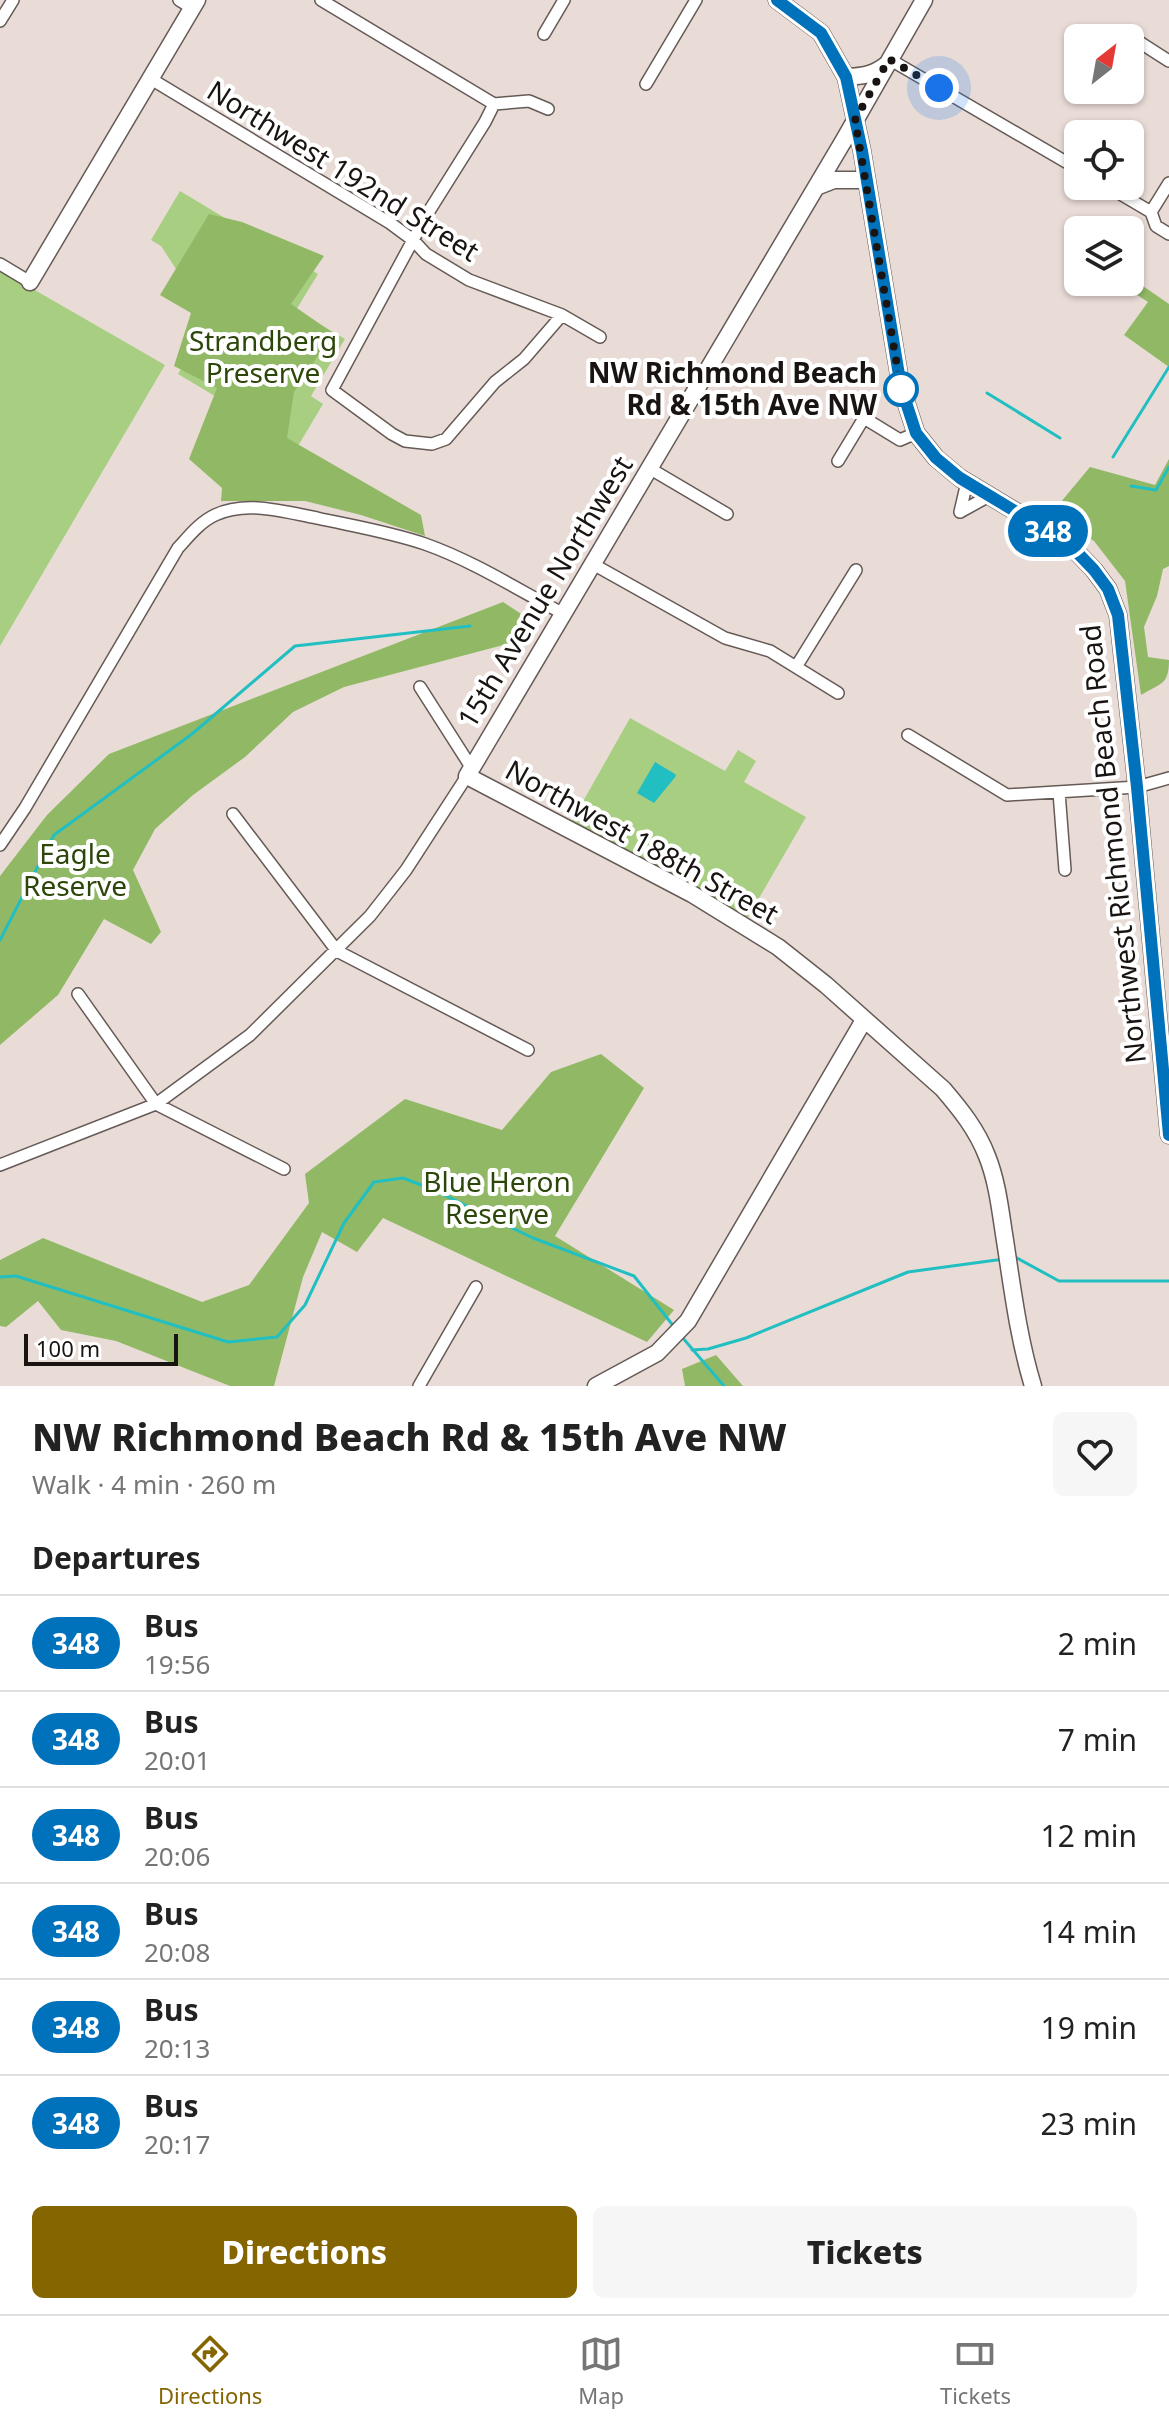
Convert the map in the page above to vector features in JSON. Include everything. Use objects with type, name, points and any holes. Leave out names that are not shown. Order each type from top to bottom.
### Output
[{"type":"street","points":[[0,21],[13,0]]},
{"type":"street","points":[[321,0],[494,104],[529,101],[548,109]]},
{"type":"street","points":[[544,34],[564,0]]},
{"type":"street","points":[[646,84],[696,0]]},
{"type":"street","name":"Northwest Richmond Beach Road","points":[[777,0],[821,33],[846,77],[901,387],[916,433],[936,458],[967,482],[1068,543],[1108,589],[1118,615],[1159,970],[1169,1135]]},
{"type":"street","name":"15th Avenue Northwest","points":[[0,1165],[156,1104],[250,1035],[370,916],[406,870],[469,771],[924,0]]},
{"type":"street","points":[[0,264],[30,282],[151,79],[189,3]]},
{"type":"street","points":[[1144,45],[1169,61]]},
{"type":"street","points":[[846,77],[875,73],[888,61],[1064,161]]},
{"type":"street","name":"Northwest 192nd Street","points":[[151,79],[390,223],[426,254],[469,280],[562,315],[600,337]]},
{"type":"street","points":[[494,104],[413,240],[332,390],[392,434],[405,441],[432,444],[446,439],[495,382],[524,359],[562,315]]},
{"type":"street","points":[[816,187],[834,180],[866,180]]},
{"type":"street","points":[[1151,212],[1169,183]]},
{"type":"street","points":[[1131,200],[1151,212],[1156,226],[1169,234]]},
{"type":"street","points":[[838,461],[864,418],[900,440],[916,433]]},
{"type":"street","points":[[649,468],[727,514]]},
{"type":"street","points":[[967,482],[960,512],[989,496]]},
{"type":"street","points":[[0,845],[25,808],[178,548],[215,515],[260,508],[391,534],[456,557],[562,613]]},
{"type":"street","points":[[591,563],[725,638],[770,651],[838,693]]},
{"type":"street","points":[[796,667],[856,570]]},
{"type":"street","name":"Northwest 188th Street","points":[[420,687],[469,771],[692,894],[778,947],[915,1062],[954,1101],[976,1131],[996,1186],[1020,1332],[1033,1386]]},
{"type":"street","points":[[908,735],[1007,795],[1137,787],[1169,778]]},
{"type":"street","points":[[1059,792],[1065,870]]},
{"type":"street","points":[[233,814],[337,951],[528,1050]]},
{"type":"street","points":[[78,994],[156,1104],[284,1169]]},
{"type":"street","points":[[596,1386],[657,1353],[688,1321],[864,1020]]},
{"type":"street","points":[[419,1386],[476,1287]]},
{"type":"green space","name":"Strandberg Preserve","points":[[180,191],[318,274],[296,310],[345,339],[311,396],[323,404],[298,446],[178,374],[210,321],[161,246],[151,240]]},
{"type":"green space","points":[[209,214],[242,222],[324,256],[291,304],[333,333],[294,392],[287,438],[421,515],[425,536],[305,501],[221,501],[222,488],[189,459],[217,388],[174,366],[191,313],[160,295]]},
{"type":"green space","points":[[0,270],[165,365],[0,646]]},
{"type":"green space","points":[[1144,287],[1169,304],[1169,367],[1124,335],[1148,302],[1139,296],[1144,296]]},
{"type":"green space","points":[[1169,459],[1169,566],[1163,569],[1157,596],[1144,627],[1148,657],[1169,660],[1169,668],[1162,682],[1141,695],[1125,581],[1094,541],[1051,514],[1090,467],[1155,485]]},
{"type":"green space","name":"Eagle Reserve","points":[[503,602],[529,619],[519,641],[344,687],[293,712],[245,757],[193,795],[155,829],[133,870],[161,932],[151,944],[104,919],[58,995],[0,1045],[0,876],[47,815],[109,754]]},
{"type":"green space","points":[[630,718],[725,771],[738,750],[756,761],[744,782],[806,817],[747,919],[572,821]]},
{"type":"green space","name":"Blue Heron Reserve","points":[[601,1054],[644,1088],[555,1236],[674,1310],[647,1342],[383,1218],[357,1252],[322,1232],[303,1277],[274,1386],[230,1386],[116,1341],[61,1330],[38,1301],[6,1327],[0,1326],[0,1260],[43,1238],[202,1302],[249,1285],[309,1203],[305,1174],[405,1099],[502,1130],[551,1072]]},
{"type":"green space","points":[[716,1355],[743,1386],[685,1386],[682,1369]]},
{"type":"water","points":[[655,762],[676,776],[654,803],[637,793]]},
{"type":"waterway","points":[[1113,457],[1169,367]]},
{"type":"waterway","points":[[987,393],[1060,438]]},
{"type":"waterway","points":[[1131,486],[1156,490],[1169,467]]},
{"type":"waterway","points":[[0,940],[54,835],[192,734],[295,646],[470,626]]},
{"type":"waterway","points":[[0,1277],[16,1276],[228,1342],[277,1337],[305,1305],[344,1223],[374,1182],[403,1178],[533,1238],[634,1276],[675,1328]]},
{"type":"waterway","points":[[1015,1257],[1059,1281],[1169,1281]]},
{"type":"waterway","points":[[692,1350],[708,1349],[746,1338],[908,1272],[1004,1259]]},
{"type":"waterway","points":[[682,1337],[724,1386]]},
{"type":"bus line","name":"348","points":[[777,0],[821,33],[846,77],[862,151],[901,387],[916,433],[936,458],[960,478],[1068,543],[1108,589],[1118,615],[1169,1135]]},
{"type":"place","name":"NW Richmond Beach Rd & 15th Ave NW","points":[[901,389]]},
{"type":"route","points":[[901,389],[855,120],[889,59],[939,88]]}]
